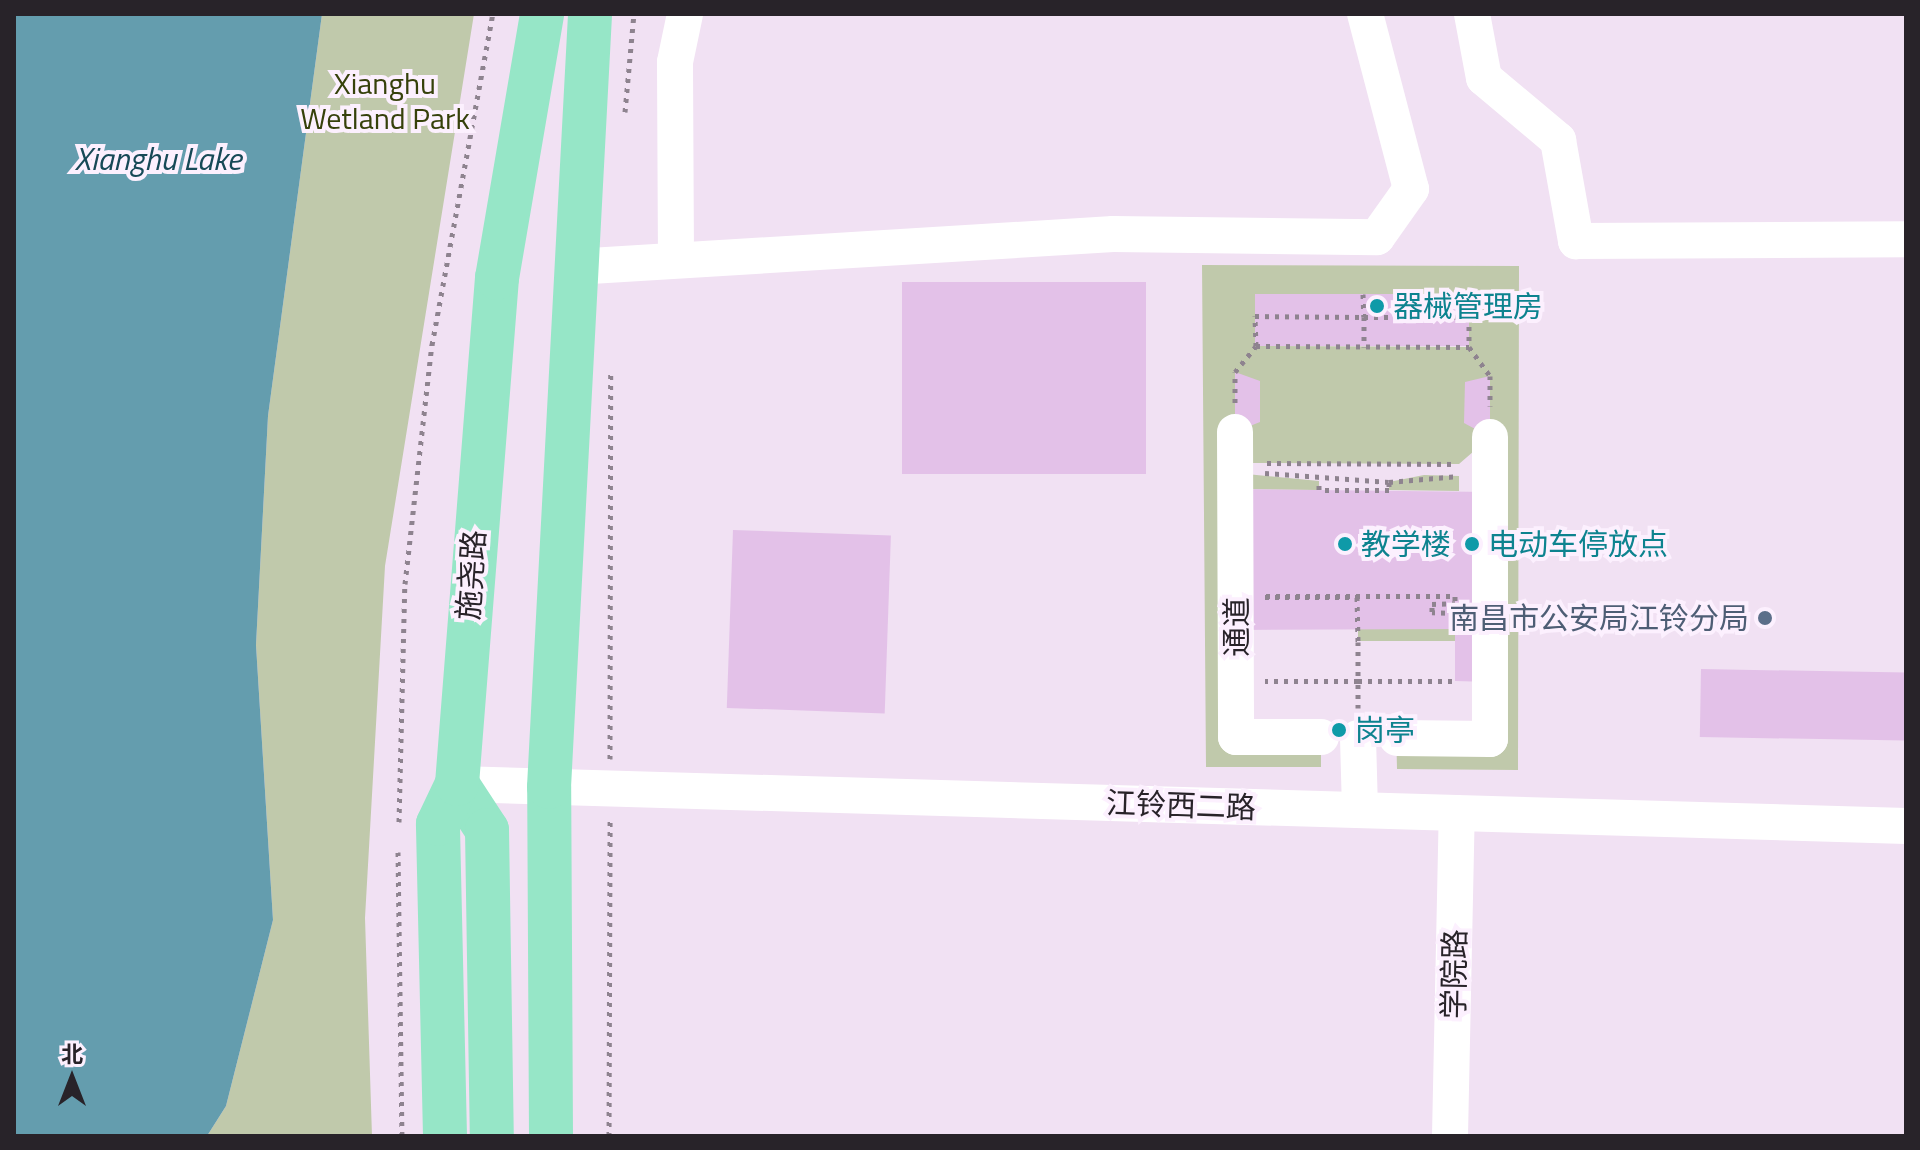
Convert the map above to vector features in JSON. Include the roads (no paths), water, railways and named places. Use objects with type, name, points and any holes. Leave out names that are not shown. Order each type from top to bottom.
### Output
[{"type":"main road","name":"施尧路","points":[[445,1136],[438,824],[457,784],[497,278],[542,14]]},
{"type":"main road","points":[[551,1136],[549,787],[574,267],[590,14]]},
{"type":"main road","points":[[457,784],[487,830],[492,1136]]},
{"type":"street","points":[[676,259],[675,62],[685,14]]},
{"type":"street","points":[[574,267],[1113,234],[1377,237],[1411,189],[1365,14]]},
{"type":"street","points":[[1472,14],[1484,78],[1558,140],[1576,241],[1906,239]]},
{"type":"street","name":"通道","points":[[1235,432],[1236,737],[1321,737]]},
{"type":"street","points":[[1397,738],[1490,739],[1490,437]]},
{"type":"street","points":[[1358,738],[1360,810]]},
{"type":"street","name":"江铃西二路","points":[[457,784],[1906,826]]},
{"type":"street","name":"学院路","points":[[1450,1136],[1457,813]]},
{"type":"water","name":"Xianghu Lake","points":[[14,14],[322,14],[268,416],[256,645],[273,920],[226,1106],[207,1136],[14,1136]]},
{"type":"place","name":"器械管理房","points":[[1377,306]]},
{"type":"place","name":"教学楼","points":[[1345,544]]},
{"type":"place","name":"电动车停放点","points":[[1472,544]]},
{"type":"place","name":"南昌市公安局江铃分局","points":[[1765,618]]},
{"type":"place","name":"岗亭","points":[[1339,730]]},
{"type":"park label","name":"Xianghu Wetland Park","points":[[385,100]]}]
